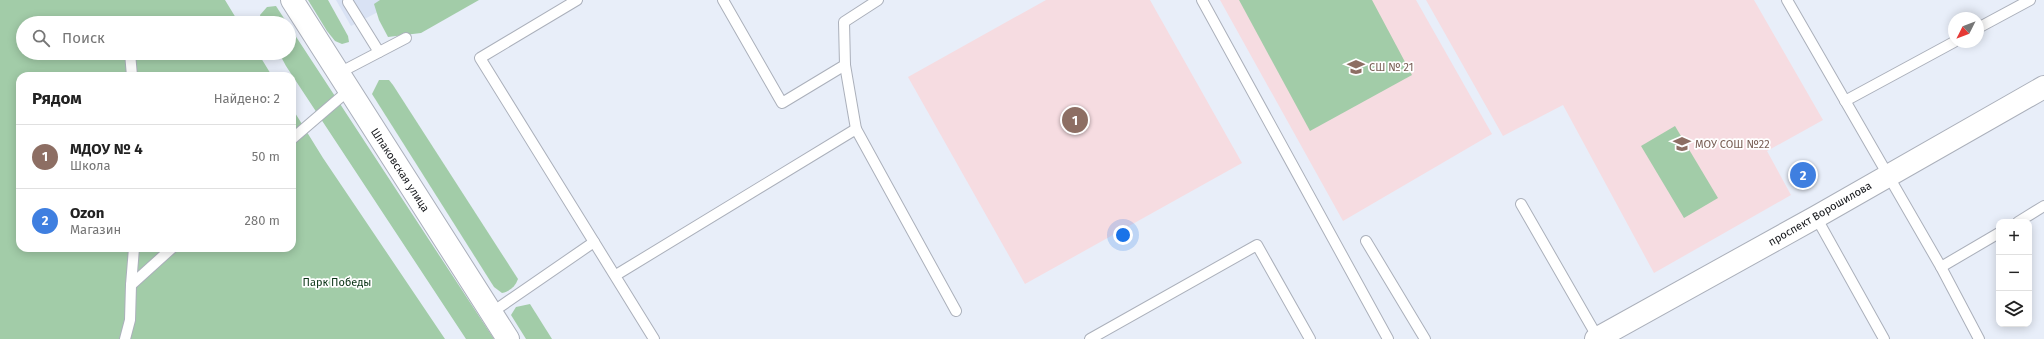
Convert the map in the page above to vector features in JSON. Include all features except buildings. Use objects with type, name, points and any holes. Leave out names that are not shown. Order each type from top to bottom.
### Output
[{"type":"street","name":"Шпаковская улица","points":[[292,0],[508,339]]},
{"type":"street","name":"проспект Ворошилова","points":[[1597,338],[1816,217],[2044,87]]},
{"type":"lane","points":[[577,0],[480,58],[616,275],[654,339]]},
{"type":"lane","points":[[723,0],[782,103],[845,65]]},
{"type":"lane","points":[[878,0],[844,22],[845,65],[856,129],[956,311]]},
{"type":"lane","points":[[1202,0],[1388,339]]},
{"type":"lane","points":[[1787,0],[1887,176],[1941,267],[1979,339]]},
{"type":"lane","points":[[1984,25],[2030,0]]},
{"type":"lane","points":[[348,2],[378,52]]},
{"type":"lane","points":[[296,135],[344,82],[378,52],[406,38]]},
{"type":"lane","points":[[1845,101],[1948,45]]},
{"type":"lane","points":[[131,60],[132,72]]},
{"type":"lane","points":[[616,275],[856,129]]},
{"type":"lane","points":[[1521,204],[1597,338]]},
{"type":"lane","points":[[2023,219],[2044,206]]},
{"type":"lane","points":[[1816,217],[1884,339]]},
{"type":"lane","points":[[1941,267],[1996,235]]},
{"type":"lane","points":[[1366,241],[1425,339]]},
{"type":"lane","points":[[491,312],[594,242]]},
{"type":"lane","points":[[1090,339],[1257,245],[1310,339]]},
{"type":"lane","points":[[125,339],[130,320],[134,252]]},
{"type":"lane","points":[[131,285],[168,252]]},
{"type":"shaded area","points":[[336,0],[401,0],[351,26]]},
{"type":"shaded area","points":[[1046,0],[1150,0],[1242,163],[1025,284],[908,77]]},
{"type":"shaded area","name":"СШ № 21","points":[[1220,0],[1416,0],[1492,134],[1343,221]]},
{"type":"shaded area","name":"МОУ СОШ №22","points":[[1426,0],[1754,0],[1823,120],[1767,151],[1791,195],[1654,273],[1563,105],[1503,136]]},
{"type":"green space","name":"Парк Победы","points":[[0,0],[225,0],[235,16],[16,16],[16,60],[262,60],[270,72],[16,72],[16,252],[296,252],[296,114],[323,158],[445,339],[0,339]]},
{"type":"green space","points":[[308,0],[328,0],[348,36],[349,42],[342,44],[335,41]]},
{"type":"green space","points":[[380,0],[479,0],[421,33],[388,37],[379,20],[374,4]]},
{"type":"green space","points":[[1239,0],[1372,0],[1412,75],[1310,131]]},
{"type":"green space","points":[[276,6],[282,16],[260,16],[267,7]]},
{"type":"green space","points":[[296,37],[494,339],[466,339],[296,81],[296,72],[290,72],[283,60],[296,60]]},
{"type":"green space","points":[[379,80],[389,80],[393,85],[518,279],[510,290],[502,293],[494,287],[372,94]]},
{"type":"green space","points":[[1675,126],[1718,198],[1684,218],[1641,146]]},
{"type":"green space","points":[[530,304],[552,339],[526,339],[511,315],[516,307]]},
{"type":"place","name":"СШ № 21","points":[[1356,67]]},
{"type":"place","name":"МДОУ № 4","points":[[1075,120]]},
{"type":"place","name":"МОУ СОШ №22","points":[[1682,144]]},
{"type":"place","name":"Ozon","points":[[1803,175]]}]
